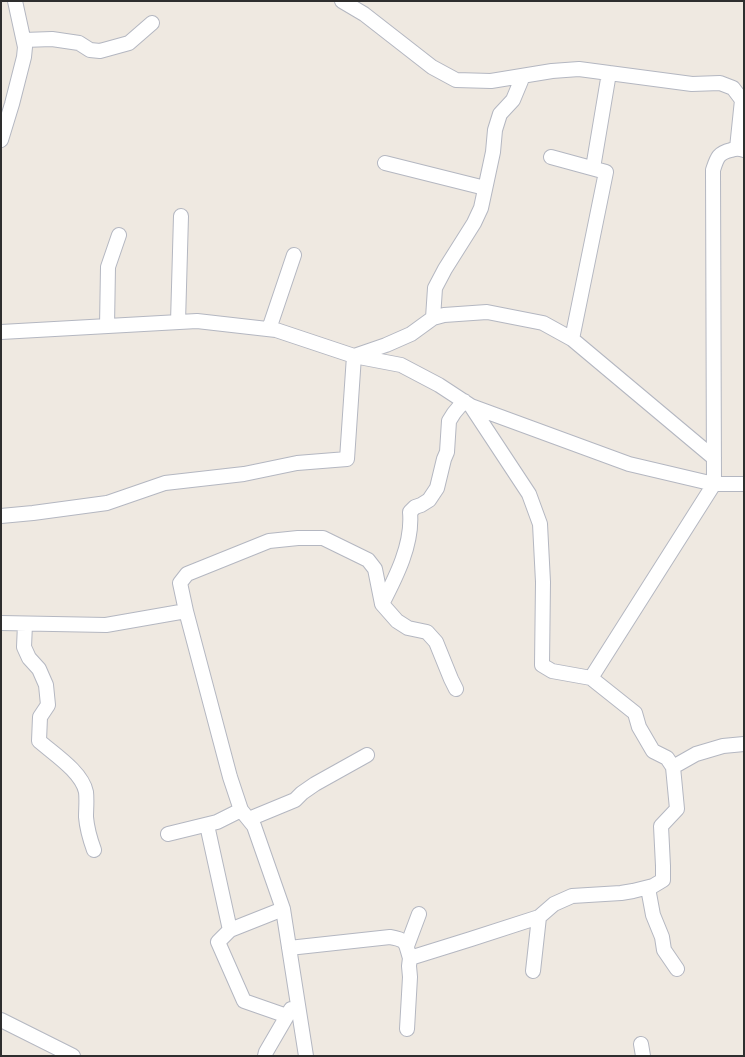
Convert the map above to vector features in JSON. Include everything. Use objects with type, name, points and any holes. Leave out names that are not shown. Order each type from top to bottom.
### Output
[{"type":"street","points":[[1,140],[26,47],[15,1]]},
{"type":"street","points":[[342,1],[364,14],[432,67],[456,80],[491,81],[552,70],[579,69],[692,84],[720,84],[733,88],[742,100],[741,149],[722,152],[717,159],[713,170],[714,484],[591,678]]},
{"type":"street","points":[[24,40],[52,39],[79,43],[90,50],[100,51],[129,43],[152,23]]},
{"type":"street","points":[[593,168],[608,73]]},
{"type":"street","points":[[433,318],[435,288],[445,269],[474,223],[481,208],[500,114],[513,100],[523,76]]},
{"type":"street","points":[[551,157],[606,172],[572,339]]},
{"type":"street","points":[[385,163],[485,188]]},
{"type":"street","points":[[178,322],[180,216]]},
{"type":"street","points":[[107,326],[108,267],[119,235]]},
{"type":"street","points":[[269,329],[294,255]]},
{"type":"street","points":[[354,356],[386,345],[411,334],[433,318],[444,314],[487,312],[543,323],[572,339],[714,458]]},
{"type":"street","points":[[1,332],[197,321],[276,330],[354,356],[401,365],[439,385],[468,404],[629,464],[714,484],[744,484]]},
{"type":"street","points":[[1,516],[107,503],[165,483],[244,474],[297,463],[347,460],[354,356]]},
{"type":"street","points":[[382,604],[393,584],[408,544],[410,512],[415,507],[429,500],[437,488],[447,452],[449,421],[454,413],[468,404]]},
{"type":"street","points":[[408,952],[471,940],[539,916],[554,904],[572,896],[621,893],[654,886],[663,880],[664,866],[661,826],[677,810],[673,767],[667,758],[654,751],[638,727],[635,713],[591,678],[552,671],[542,665],[543,582],[540,524],[529,494],[468,404]]},
{"type":"street","points":[[306,1056],[283,909],[254,826],[245,814],[230,776],[186,611],[180,583],[187,574],[269,541],[298,538],[323,538],[368,560],[375,569],[382,604],[397,621],[408,628],[427,632],[436,642],[456,689]]},
{"type":"street","points":[[1,623],[106,625],[186,611]]},
{"type":"street","points":[[25,624],[24,647],[29,658],[39,669],[46,685],[48,705],[40,717],[39,741],[68,766],[80,779],[86,792],[88,836],[94,850]]},
{"type":"street","points":[[673,767],[696,754],[723,746],[744,744]]},
{"type":"street","points":[[168,834],[207,825],[294,800],[314,784],[367,755]]},
{"type":"street","points":[[207,825],[230,930]]},
{"type":"street","points":[[648,888],[653,915],[662,937],[664,950],[677,969]]},
{"type":"street","points":[[283,909],[230,930],[218,942],[244,1001],[287,1016]]},
{"type":"street","points":[[408,952],[419,914]]},
{"type":"street","points":[[533,971],[539,916]]},
{"type":"street","points":[[289,948],[390,937],[400,939],[404,942],[408,952],[410,977],[407,1029]]},
{"type":"street","points":[[265,1056],[297,999]]},
{"type":"street","points":[[1,1020],[73,1056]]}]
